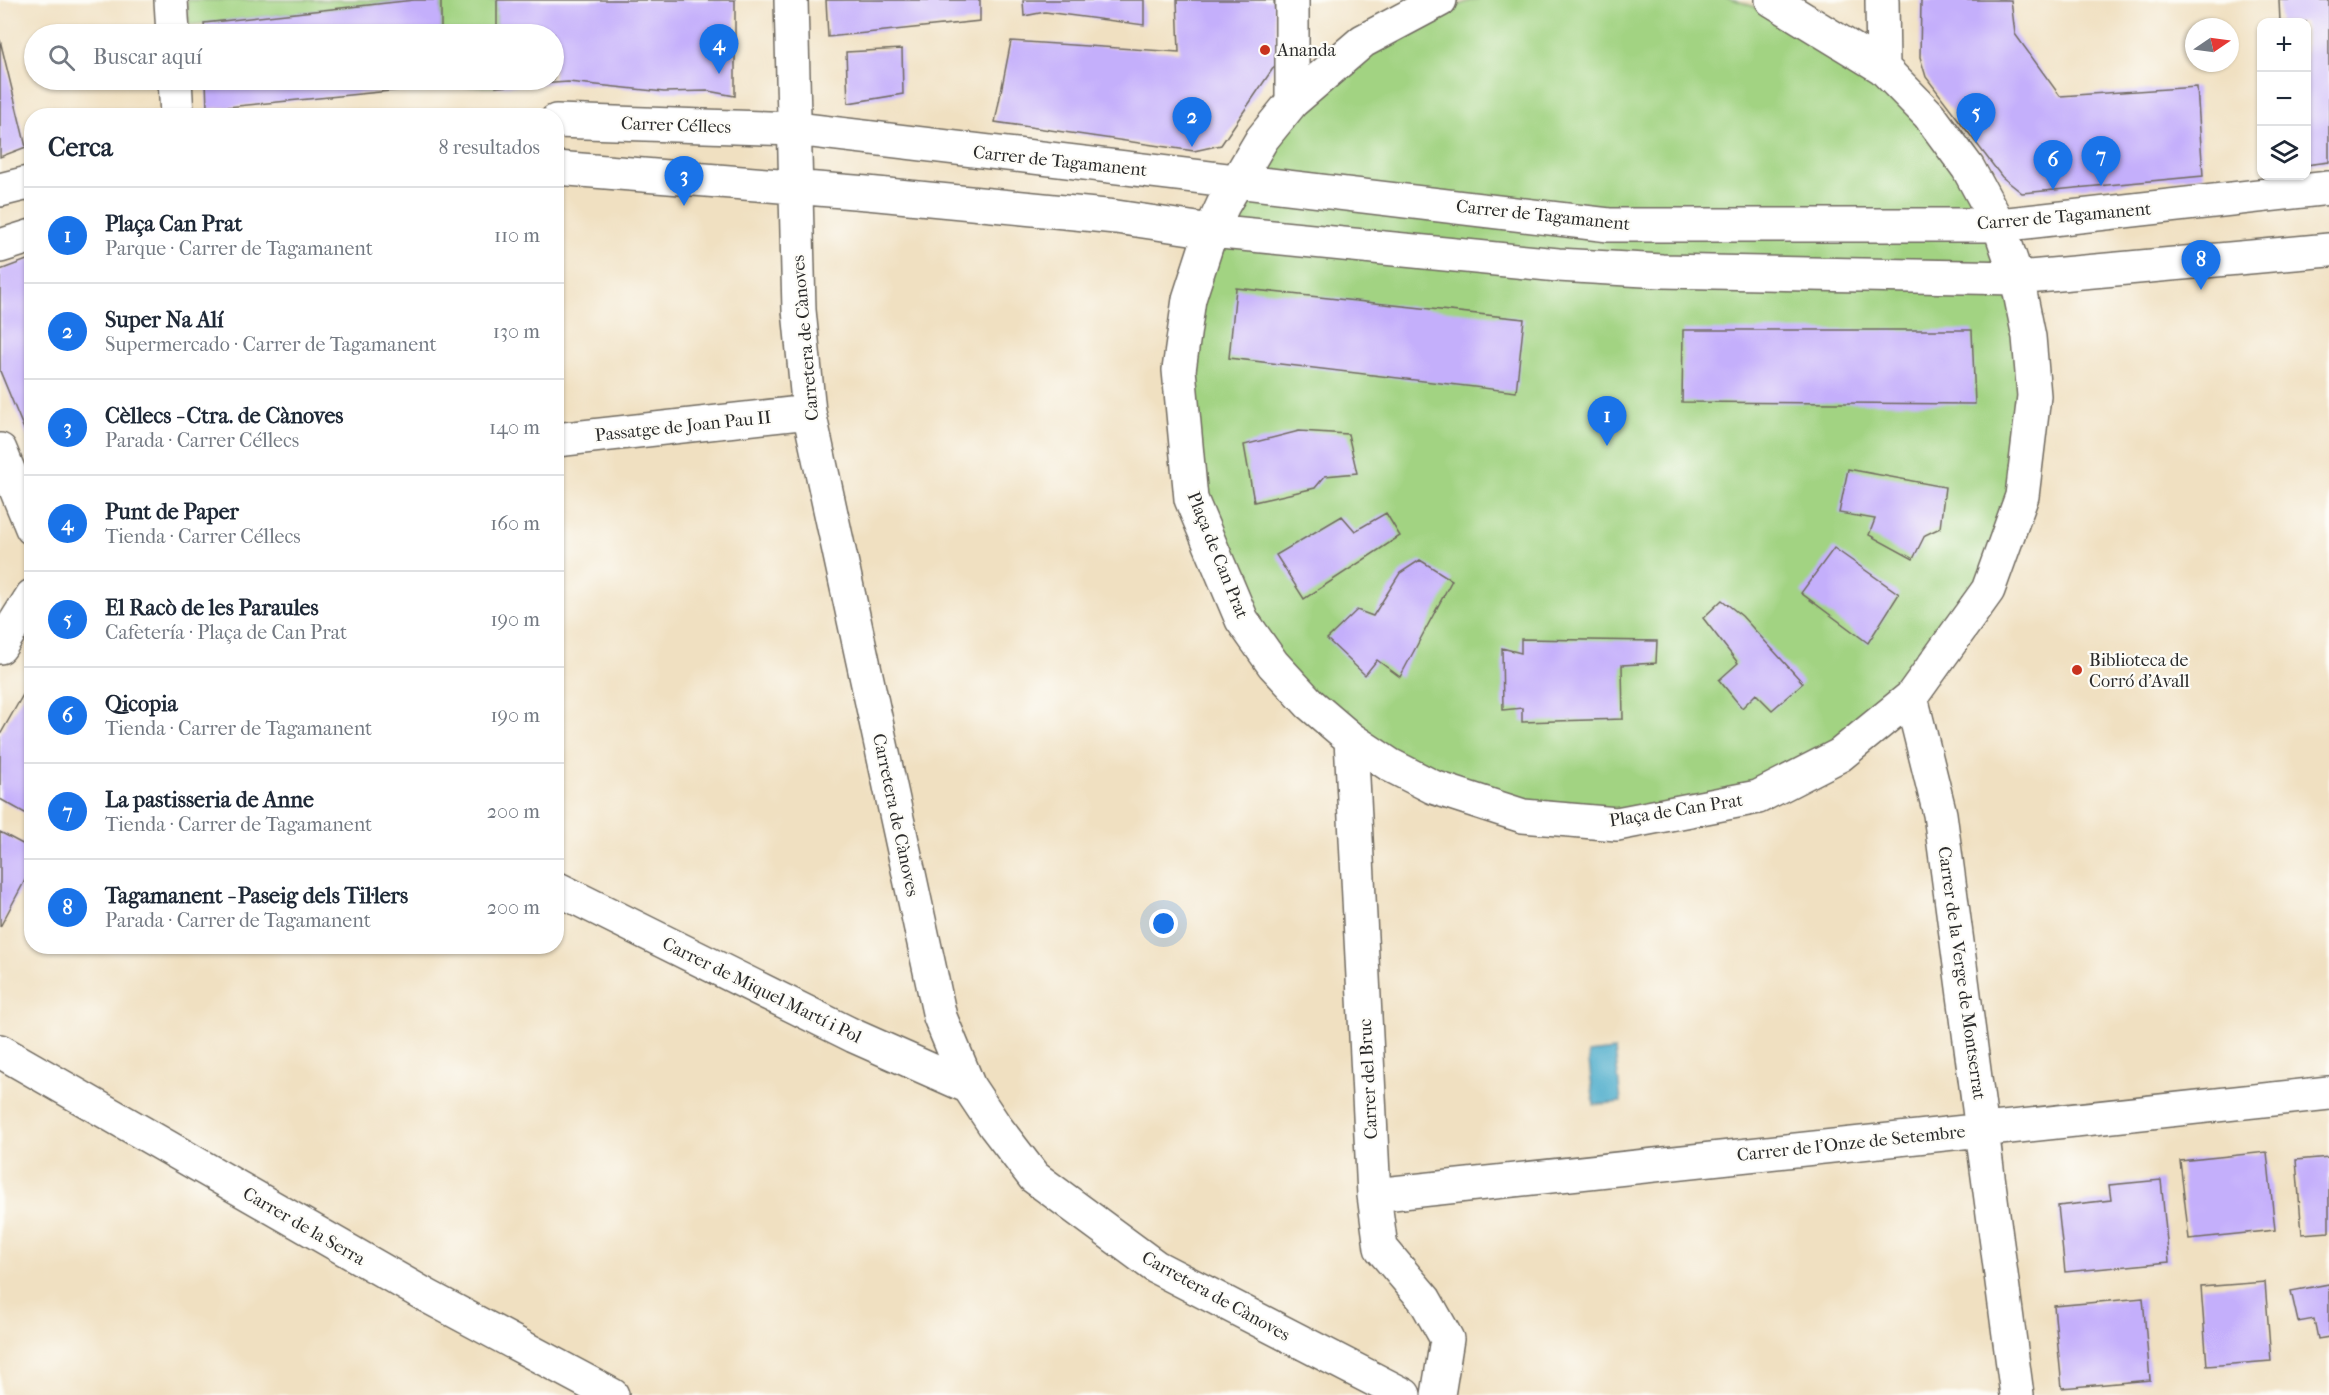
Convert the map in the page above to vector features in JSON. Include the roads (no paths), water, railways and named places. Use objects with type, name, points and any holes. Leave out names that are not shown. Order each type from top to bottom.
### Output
[{"type":"street","points":[[171,0],[172,24]]},
{"type":"street","name":"Carretera de Cànoves","points":[[791,0],[799,310],[809,412],[940,1017],[969,1087],[1034,1177],[1156,1267],[1404,1395]]},
{"type":"street","points":[[1292,0],[1292,102]]},
{"type":"street","name":"Plaça de Can Prat","points":[[1440,0],[1364,41],[1292,102],[1262,139],[1236,179],[1211,231],[1189,299],[1179,370],[1191,499],[1242,620],[1273,664],[1310,704],[1351,739],[1390,765],[1433,787],[1523,816],[1617,824],[1758,797],[1840,755],[1911,697],[1988,590],[2022,496],[2034,396],[2029,337],[2017,278],[1999,225],[1968,168],[1929,115],[1883,68],[1772,0]]},
{"type":"street","points":[[1882,0],[1883,68]]},
{"type":"street","points":[[176,90],[177,108]]},
{"type":"street","name":"Carrer Céllecs","points":[[564,121],[796,129]]},
{"type":"street","name":"Carrer de Tagamanent","points":[[796,129],[1119,169],[1236,179],[1609,225],[1999,225],[2329,188]]},
{"type":"street","points":[[564,169],[1116,217],[1211,231],[1558,265],[1662,272],[2017,278],[2329,250]]},
{"type":"street","points":[[0,190],[24,184]]},
{"type":"street","points":[[0,246],[24,238]]},
{"type":"street","name":"Passatge de Joan Pau II","points":[[564,439],[809,412]]},
{"type":"street","points":[[0,450],[24,508]]},
{"type":"street","points":[[0,647],[24,609]]},
{"type":"street","name":"Carrer de la Verge de Montserrat","points":[[1911,697],[1940,814],[1984,1128],[2017,1395]]},
{"type":"street","name":"Carrer del Bruc","points":[[1351,739],[1374,1195],[1381,1248],[1425,1300],[1448,1339],[1438,1395]]},
{"type":"street","name":"Carrer de Miquel Martí i Pol","points":[[564,892],[854,1036],[969,1087]]},
{"type":"street","name":"Carrer de la Serra","points":[[0,1051],[427,1296],[612,1395]]},
{"type":"street","name":"Carrer de l'Onze de Setembre","points":[[1374,1195],[1984,1128],[2329,1093]]},
{"type":"water","points":[[1615,1050],[1621,1102],[1594,1105],[1588,1053]]},
{"type":"place","name":"Ananda","points":[[1265,50]]},
{"type":"place","name":"Punt de Paper","points":[[719,74]]},
{"type":"place","name":"El Racò de les Paraules","points":[[1976,143]]},
{"type":"place","name":"Super Na Alí","points":[[1192,147]]},
{"type":"place","name":"La pastisseria de Anne","points":[[2101,186]]},
{"type":"place","name":"Qicopia","points":[[2053,190]]},
{"type":"place","name":"Cèllecs - Ctra. de Cànoves","points":[[684,206]]},
{"type":"place","name":"Tagamanent - Paseig dels Til·lers","points":[[2201,290]]},
{"type":"place","name":"Plaça Can Prat","points":[[1607,446]]},
{"type":"place","name":"Biblioteca de Corró d'Avall","points":[[2077,670]]}]
